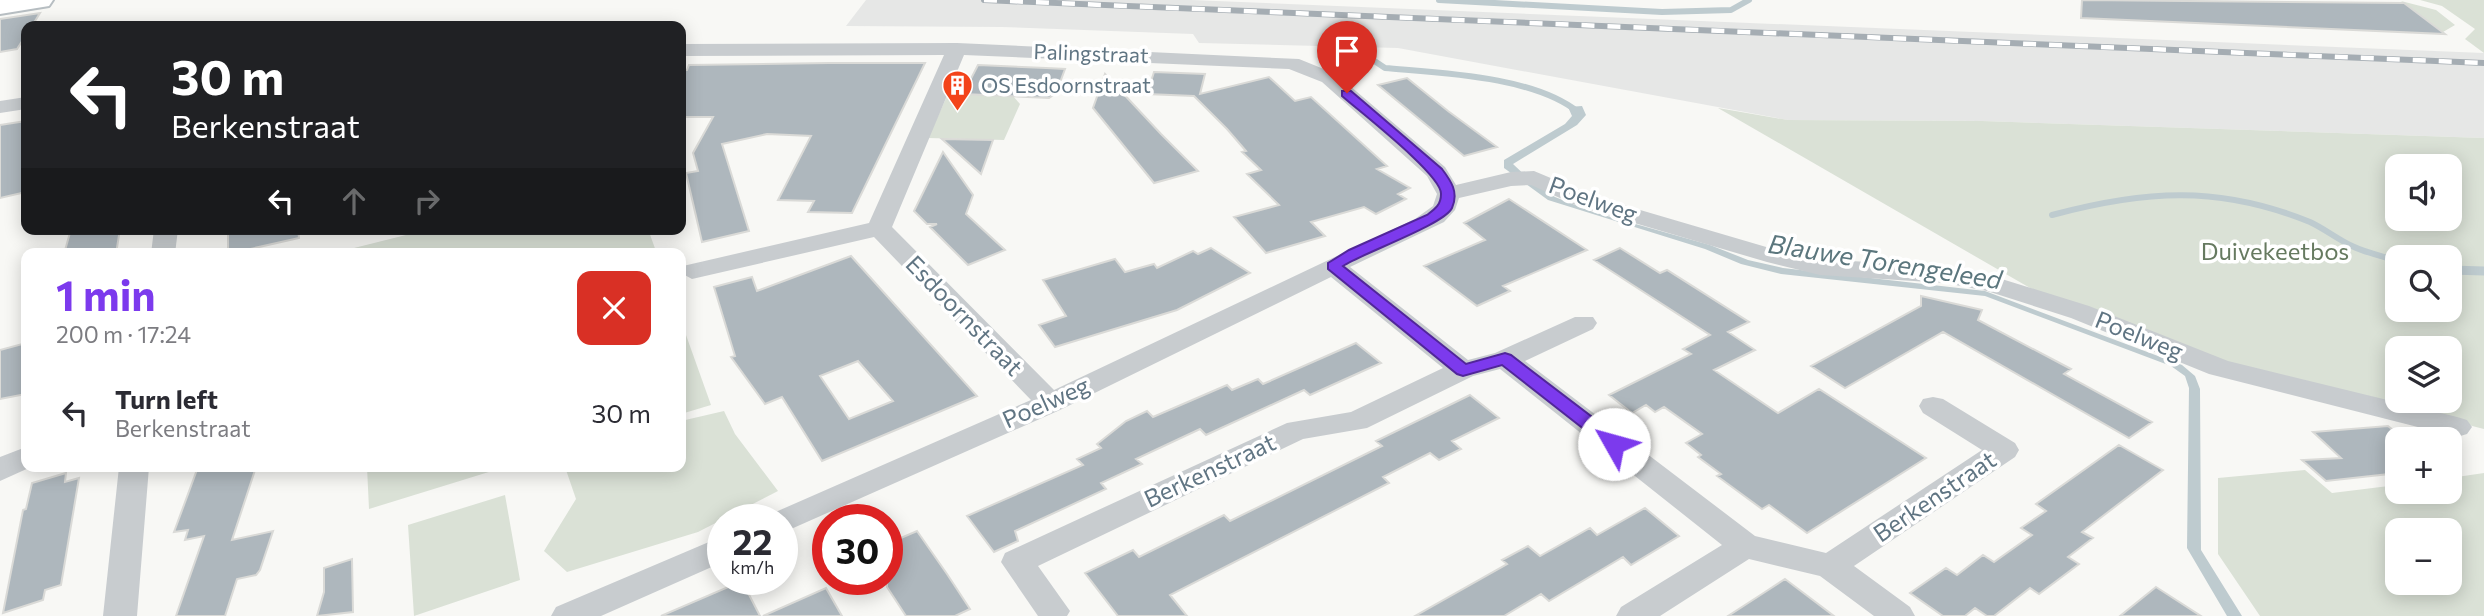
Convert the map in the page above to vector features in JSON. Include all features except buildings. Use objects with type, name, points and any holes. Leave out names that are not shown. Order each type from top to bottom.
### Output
[{"type":"main road","points":[[0,6],[39,0]]},
{"type":"street","name":"Palingstraat","points":[[686,50],[957,49],[1292,63],[1329,78],[1437,172],[1446,184],[1449,194]]},
{"type":"street","points":[[692,271],[879,228],[957,49]]},
{"type":"street","points":[[0,107],[21,104]]},
{"type":"street","name":"Poelweg","points":[[798,515],[1050,403],[1333,266],[1354,253],[1432,218],[1445,209],[1449,194],[1511,179],[1534,178],[1588,202],[1767,255],[1820,267],[1945,275],[1992,284],[2080,312],[2219,368],[2457,427]]},
{"type":"street","name":"Esdoornstraat","points":[[879,228],[1050,403]]},
{"type":"street","points":[[1333,266],[1463,370]]},
{"type":"street","name":"Berkenstraat","points":[[1053,611],[1017,562],[1297,430],[1357,421],[1463,370],[1505,359],[1584,323]]},
{"type":"street","points":[[1505,359],[1745,546],[1829,566],[1898,616]]},
{"type":"street","name":"Berkenstraat","points":[[1829,566],[2004,450],[1933,406]]},
{"type":"street","points":[[0,470],[21,460]]},
{"type":"street","points":[[120,616],[134,472]]},
{"type":"street","points":[[1633,616],[1745,546]]},
{"type":"street","points":[[568,616],[607,608],[707,556]]},
{"type":"shaded area","points":[[866,0],[1191,0],[2484,53],[2484,138],[1982,121],[1788,120],[1398,48],[1199,43],[1193,34],[1002,27],[846,26]]},
{"type":"shaded area","points":[[1582,106],[1586,115],[1577,125],[1513,164],[1533,183],[1555,197],[1593,212],[1710,245],[1748,260],[1783,268],[1985,291],[2182,365],[2195,376],[2200,389],[2201,550],[2242,616],[2227,616],[2187,548],[2189,388],[2185,376],[2171,366],[1985,296],[1781,274],[1741,264],[1705,249],[1548,200],[1504,168],[1504,160],[1565,124],[1572,116],[1568,107]]},
{"type":"green space","points":[[2420,0],[2484,0],[2484,53],[2465,39],[2475,29],[2442,6]]},
{"type":"green space","points":[[2401,1],[2436,10],[2455,25],[2443,32]]},
{"type":"green space","points":[[948,94],[1013,96],[1020,104],[1004,140],[928,138]]},
{"type":"green space","name":"Duivekeetbos","points":[[1718,108],[1788,120],[1982,121],[2484,138],[2484,429],[2421,413],[2462,413],[2462,336],[2385,336],[2385,404],[2180,352],[2044,296]]},
{"type":"green space","points":[[406,235],[650,235],[655,248],[354,248]]},
{"type":"green space","points":[[686,335],[711,405],[686,412]]},
{"type":"green space","points":[[724,411],[735,434],[778,491],[753,504],[707,504],[707,527],[698,532],[567,572],[544,551],[576,499],[567,472],[686,472],[686,420]]},
{"type":"green space","points":[[2305,470],[2332,493],[2385,486],[2385,504],[2462,504],[2462,476],[2484,473],[2484,616],[2260,616],[2218,554],[2218,478]]},
{"type":"green space","points":[[367,472],[489,472],[369,509]]},
{"type":"green space","points":[[505,495],[520,580],[414,616],[408,525]]},
{"type":"waterway","name":"Blauwe Torengeleed","points":[[1439,0],[1662,12],[1731,10],[1749,0]]},
{"type":"waterway","name":"Blauwe Torengeleed","points":[[1374,48],[1373,60],[1385,68],[1486,78],[1537,91],[1578,112]]},
{"type":"waterway","points":[[2052,215],[2119,200],[2151,196],[2213,197],[2277,210],[2310,222],[2357,248],[2385,257]]},
{"type":"waterway","points":[[2462,270],[2484,271]]},
{"type":"railway","points":[[984,0],[2484,63]]},
{"type":"place","name":"OS Esdoornstraat","points":[[958,113]]},
{"type":"route","points":[[1347,93],[1437,172],[1446,184],[1449,194],[1445,209],[1432,218],[1354,253],[1333,266],[1463,370],[1505,359],[1614,444]]}]
